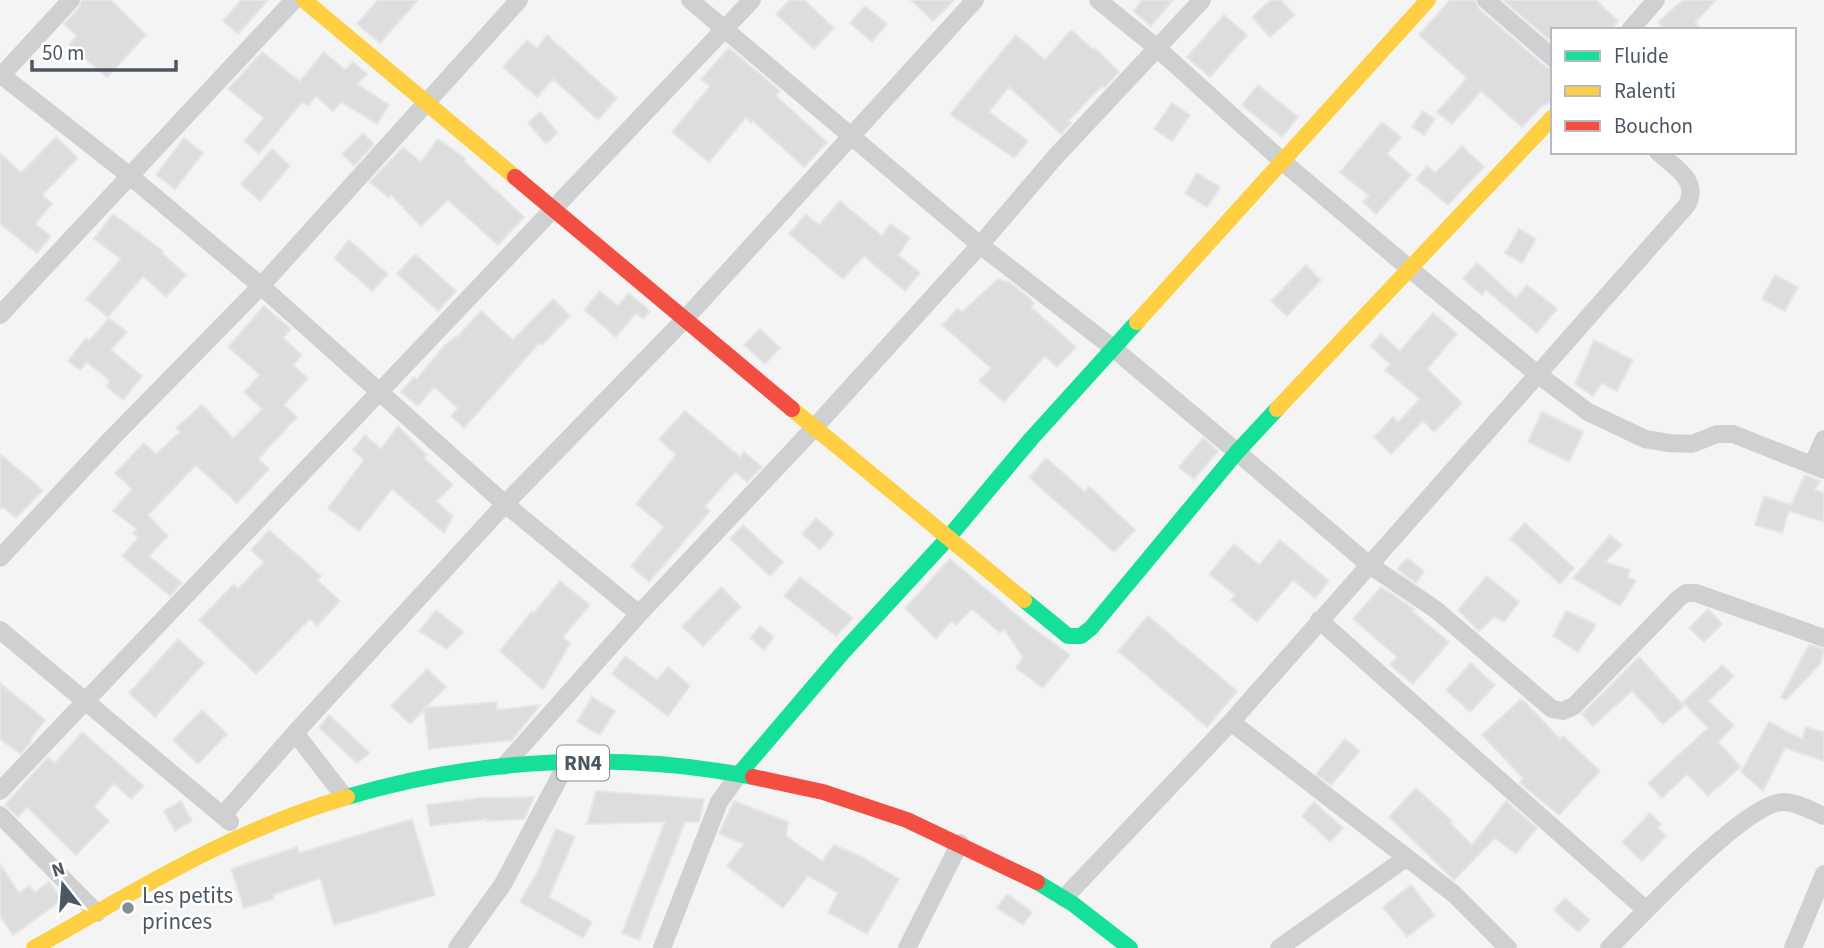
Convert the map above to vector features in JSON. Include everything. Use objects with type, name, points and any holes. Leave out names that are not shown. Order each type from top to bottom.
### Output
[{"type":"main road","points":[[304,0],[814,428],[1068,636],[1081,636],[1091,628],[1237,452],[1551,119]]},
{"type":"main road","points":[[739,774],[1113,348],[1427,0]]},
{"type":"main road","name":"RN4","points":[[34,948],[166,874],[242,835],[298,811],[344,796],[436,774],[504,766],[567,763],[660,766],[739,774],[796,785],[896,815],[960,843],[1064,898],[1130,948]]},
{"type":"street","points":[[71,0],[0,75],[130,176],[261,286],[505,504],[639,614]]},
{"type":"street","points":[[0,315],[293,0]]},
{"type":"street","points":[[0,558],[111,439],[261,286],[519,0]]},
{"type":"street","points":[[690,0],[980,245],[1113,348],[1368,564],[1434,610],[1543,704],[1563,711],[1574,706],[1679,597],[1686,593],[1696,593],[1734,609],[1824,638]]},
{"type":"street","points":[[0,791],[752,0]]},
{"type":"street","points":[[223,815],[505,504],[685,319],[975,0]]},
{"type":"street","points":[[1098,0],[1157,48],[1282,161],[1410,269],[1536,373],[1588,412],[1645,439],[1692,444],[1717,433],[1733,434],[1818,467],[1824,439]]},
{"type":"street","points":[[504,766],[639,614],[814,428],[980,245],[1056,156],[1202,0]]},
{"type":"street","points":[[1486,0],[1551,56]]},
{"type":"street","points":[[1632,28],[1656,0]]},
{"type":"street","points":[[1064,898],[1231,722],[1536,373],[1687,205],[1692,188],[1686,178],[1660,154]]},
{"type":"street","points":[[1319,620],[1646,910]]},
{"type":"street","points":[[0,630],[223,815],[242,835]]},
{"type":"street","points":[[1231,722],[1454,894],[1508,948]]},
{"type":"street","points":[[295,733],[344,796]]},
{"type":"street","points":[[457,948],[503,884],[567,763]]},
{"type":"street","points":[[662,948],[719,802],[739,774]]},
{"type":"street","points":[[1609,948],[1719,841],[1759,810],[1783,802],[1824,816]]},
{"type":"street","points":[[0,815],[97,913]]},
{"type":"street","points":[[907,948],[960,843]]},
{"type":"street","points":[[1279,948],[1406,858]]},
{"type":"street","points":[[1793,948],[1824,874]]},
{"type":"building","points":[[82,0],[111,0],[146,35],[107,77],[69,45],[77,36],[64,24],[79,8]]},
{"type":"building","points":[[241,0],[268,0],[238,34],[223,21]]},
{"type":"building","points":[[378,0],[418,0],[380,43],[357,24]]},
{"type":"building","points":[[790,0],[804,0],[834,28],[814,49],[776,14]]},
{"type":"building","points":[[911,0],[954,0],[933,21]]},
{"type":"building","points":[[1142,0],[1173,0],[1151,26],[1133,11]]},
{"type":"building","points":[[1271,0],[1281,0],[1295,15],[1270,37],[1252,17]]},
{"type":"building","points":[[1450,0],[1475,0],[1479,9],[1551,68],[1551,102],[1542,106],[1522,127],[1481,91],[1452,124],[1437,112],[1467,78],[1419,35]]},
{"type":"building","points":[[1503,0],[1596,0],[1618,21],[1612,28],[1551,28],[1551,41]]},
{"type":"building","points":[[1683,0],[1716,0],[1695,22],[1700,28],[1663,28],[1658,22]]},
{"type":"building","points":[[865,6],[887,24],[872,42],[850,23]]},
{"type":"building","points":[[1224,15],[1247,35],[1210,77],[1187,57]]},
{"type":"building","points":[[1071,30],[1094,50],[1095,48],[1119,72],[1068,121],[1071,123],[1061,134],[1009,87],[989,112],[1028,141],[1014,158],[950,114],[1016,35],[1045,60]]},
{"type":"building","points":[[547,35],[617,98],[598,120],[553,79],[537,97],[503,67],[527,40],[537,48]]},
{"type":"building","points":[[729,48],[780,91],[776,96],[827,142],[804,167],[746,117],[709,162],[672,132],[710,86],[701,79]]},
{"type":"building","points":[[262,52],[300,81],[324,52],[345,70],[353,62],[367,74],[357,84],[389,105],[377,124],[341,102],[333,111],[316,96],[308,106],[302,102],[259,154],[244,141],[264,118],[228,89]]},
{"type":"building","points":[[1258,85],[1298,117],[1282,137],[1242,105]]},
{"type":"building","points":[[1172,103],[1190,115],[1172,141],[1154,129]]},
{"type":"building","points":[[1423,111],[1435,119],[1424,135],[1412,127]]},
{"type":"building","points":[[540,112],[558,133],[546,144],[528,123]]},
{"type":"building","points":[[1382,122],[1401,137],[1387,154],[1411,175],[1376,214],[1363,202],[1369,196],[1340,172]]},
{"type":"building","points":[[363,133],[374,144],[354,166],[342,154]]},
{"type":"building","points":[[56,137],[78,158],[42,195],[52,204],[35,224],[51,236],[37,253],[0,224],[0,153],[21,173]]},
{"type":"building","points":[[184,138],[203,153],[175,189],[156,175]]},
{"type":"building","points":[[438,139],[466,159],[464,161],[524,217],[498,245],[448,200],[421,226],[391,195],[389,198],[370,182],[403,147],[421,162]]},
{"type":"building","points":[[1462,146],[1484,167],[1448,205],[1416,179],[1427,166],[1435,173]]},
{"type":"building","points":[[272,149],[290,166],[260,201],[241,184]]},
{"type":"building","points":[[1197,173],[1220,187],[1207,207],[1185,193]]},
{"type":"building","points":[[840,201],[882,236],[890,224],[910,238],[898,255],[920,273],[905,291],[864,256],[843,279],[789,234],[806,214],[819,225]]},
{"type":"building","points":[[113,214],[163,251],[162,253],[186,275],[166,297],[143,276],[108,317],[86,299],[121,259],[94,239]]},
{"type":"building","points":[[1519,229],[1536,239],[1522,263],[1505,253]]},
{"type":"building","points":[[349,240],[388,274],[372,291],[334,258]]},
{"type":"building","points":[[415,254],[456,291],[438,311],[397,274]]},
{"type":"building","points":[[1477,263],[1516,298],[1527,285],[1557,309],[1537,333],[1486,290],[1482,295],[1463,279]]},
{"type":"building","points":[[1306,265],[1321,280],[1287,316],[1271,301]]},
{"type":"building","points":[[1775,275],[1798,287],[1785,311],[1762,299]]},
{"type":"building","points":[[998,279],[1009,282],[1028,297],[1034,303],[1031,307],[1076,347],[1057,367],[1045,356],[1004,402],[979,381],[991,368],[942,325],[958,308],[962,312]]},
{"type":"building","points":[[600,291],[618,306],[629,293],[650,311],[643,319],[636,313],[616,337],[584,310]]},
{"type":"building","points":[[553,299],[570,316],[542,345],[539,343],[464,428],[451,416],[458,408],[434,387],[418,406],[401,392],[414,377],[417,379],[444,346],[457,337],[481,311],[513,340]]},
{"type":"building","points":[[264,306],[291,329],[283,338],[302,355],[293,365],[308,378],[284,405],[297,417],[258,459],[269,469],[237,503],[196,465],[148,515],[168,536],[149,556],[182,583],[170,596],[122,556],[138,538],[133,533],[137,529],[113,511],[132,489],[115,473],[144,443],[156,454],[180,432],[176,428],[202,405],[233,438],[262,409],[244,392],[260,375],[228,347]]},
{"type":"building","points":[[1433,313],[1457,334],[1427,369],[1462,403],[1434,432],[1423,421],[1391,454],[1374,437],[1393,417],[1398,422],[1420,399],[1385,370],[1390,364],[1370,346],[1381,334],[1400,351]]},
{"type":"building","points":[[109,318],[127,332],[111,350],[142,376],[123,400],[106,386],[110,381],[87,362],[80,370],[68,361],[86,338],[89,341]]},
{"type":"building","points":[[760,329],[780,348],[765,364],[744,345]]},
{"type":"building","points":[[1594,340],[1633,360],[1617,391],[1602,383],[1593,396],[1575,384]]},
{"type":"building","points":[[685,411],[740,457],[744,452],[762,467],[747,482],[735,472],[705,506],[710,511],[649,582],[631,566],[664,527],[636,504],[676,455],[659,439]]},
{"type":"building","points":[[1542,412],[1583,432],[1569,462],[1528,442]]},
{"type":"building","points":[[398,426],[427,455],[424,458],[453,485],[436,501],[453,516],[444,533],[392,489],[359,531],[328,508],[364,460],[353,450],[365,435],[381,449]]},
{"type":"building","points":[[1203,438],[1218,451],[1194,479],[1179,467]]},
{"type":"building","points":[[0,454],[43,490],[16,518],[4,508],[0,508]]},
{"type":"building","points":[[1046,458],[1085,492],[1089,486],[1135,530],[1114,552],[1029,478]]},
{"type":"building","points":[[1805,475],[1820,481],[1815,490],[1824,493],[1824,522],[1789,511],[1782,533],[1755,525],[1764,496],[1791,505]]},
{"type":"building","points":[[816,518],[834,534],[820,550],[802,534]]},
{"type":"building","points":[[1525,523],[1574,568],[1560,584],[1510,539]]},
{"type":"building","points":[[743,525],[783,562],[770,576],[730,539]]},
{"type":"building","points":[[269,530],[321,576],[318,581],[340,601],[317,626],[310,619],[256,674],[199,620],[234,584],[238,589],[264,562],[251,550]]},
{"type":"building","points":[[1610,535],[1622,545],[1605,562],[1630,570],[1628,577],[1636,581],[1620,606],[1573,578]]},
{"type":"building","points":[[1280,540],[1329,581],[1315,598],[1293,580],[1257,622],[1231,600],[1235,595],[1209,574],[1234,544],[1259,565]]},
{"type":"building","points":[[1407,558],[1424,571],[1416,583],[1397,569]]},
{"type":"building","points":[[950,559],[1030,626],[1070,655],[1043,688],[1016,668],[1023,657],[1004,629],[1000,633],[972,609],[956,625],[951,621],[936,639],[905,608]]},
{"type":"building","points":[[1487,576],[1519,602],[1504,622],[1494,617],[1479,631],[1458,610]]},
{"type":"building","points":[[800,577],[853,618],[836,636],[784,596]]},
{"type":"building","points":[[560,581],[590,605],[563,637],[570,644],[543,690],[500,651]]},
{"type":"building","points":[[721,587],[741,607],[703,646],[682,627]]},
{"type":"building","points":[[1381,587],[1414,609],[1412,611],[1449,642],[1413,684],[1390,665],[1397,657],[1353,619]]},
{"type":"building","points":[[1708,609],[1722,624],[1704,642],[1689,628]]},
{"type":"building","points":[[436,610],[464,632],[447,649],[419,631]]},
{"type":"building","points":[[1566,611],[1595,624],[1578,652],[1553,636]]},
{"type":"building","points":[[1148,616],[1237,691],[1207,727],[1118,651]]},
{"type":"building","points":[[760,626],[774,637],[764,650],[750,638]]},
{"type":"building","points":[[178,639],[204,663],[155,717],[129,693]]},
{"type":"building","points":[[1809,645],[1824,649],[1820,664],[1786,700],[1781,697]]},
{"type":"building","points":[[625,656],[657,680],[668,667],[690,686],[668,716],[612,674]]},
{"type":"building","points":[[1639,657],[1684,706],[1663,724],[1632,691],[1593,726],[1582,714]]},
{"type":"building","points":[[1471,663],[1495,685],[1470,712],[1446,690]]},
{"type":"building","points":[[1722,665],[1734,676],[1708,701],[1734,725],[1718,742],[1741,767],[1708,796],[1687,774],[1662,798],[1648,783],[1708,728],[1683,702]]},
{"type":"building","points":[[427,669],[446,687],[425,708],[497,702],[497,710],[540,705],[512,740],[429,749],[424,710],[410,724],[391,706]]},
{"type":"building","points":[[0,683],[45,720],[20,754],[0,739]]},
{"type":"building","points":[[592,697],[615,711],[600,735],[577,722]]},
{"type":"building","points":[[1520,700],[1560,739],[1563,736],[1600,771],[1559,815],[1520,783],[1523,778],[1482,735]]},
{"type":"building","points":[[202,710],[227,734],[198,764],[173,740]]},
{"type":"building","points":[[329,715],[370,753],[357,763],[319,728]]},
{"type":"building","points":[[1769,722],[1802,739],[1806,727],[1824,732],[1824,761],[1785,748],[1763,791],[1741,772]]},
{"type":"building","points":[[82,732],[144,786],[131,799],[114,783],[94,807],[109,821],[76,855],[27,807],[18,817],[5,805],[48,757],[55,763]]},
{"type":"building","points":[[1345,739],[1360,751],[1331,785],[1316,774]]},
{"type":"building","points":[[1416,788],[1452,821],[1450,823],[1472,845],[1506,801],[1537,828],[1516,854],[1495,838],[1454,880],[1389,817]]},
{"type":"building","points":[[596,791],[704,799],[699,822],[685,822],[639,940],[622,933],[665,822],[587,824]]},
{"type":"building","points":[[534,797],[524,819],[487,819],[430,826],[427,805],[480,798]]},
{"type":"building","points":[[181,801],[192,821],[175,831],[164,811]]},
{"type":"building","points":[[734,801],[788,822],[786,836],[822,861],[834,845],[860,856],[899,879],[867,934],[828,912],[838,893],[808,876],[783,908],[727,866],[744,844],[719,834]]},
{"type":"building","points":[[1314,802],[1343,828],[1330,842],[1302,816]]},
{"type":"building","points":[[1650,813],[1661,824],[1658,828],[1666,836],[1642,861],[1622,842]]},
{"type":"building","points":[[412,819],[435,895],[334,925],[320,878],[273,895],[274,899],[244,908],[231,869],[297,847],[299,853]]},
{"type":"building","points":[[556,829],[575,837],[549,897],[592,922],[583,938],[520,902],[537,873]]},
{"type":"building","points":[[0,864],[19,893],[29,886],[35,892],[49,882],[62,900],[13,935],[0,916]]},
{"type":"building","points":[[1411,885],[1435,915],[1407,937],[1383,907]]},
{"type":"building","points":[[1007,894],[1032,912],[1023,925],[997,908]]},
{"type":"building","points":[[1565,898],[1590,920],[1578,932],[1554,910]]},
{"type":"traffic: fast","points":[[739,774],[844,651],[948,538],[1031,439],[1137,322]]},
{"type":"traffic: fast","points":[[1024,600],[1068,636],[1081,636],[1091,628],[1237,452],[1277,409]]},
{"type":"traffic: fast","points":[[347,797],[446,774],[549,763],[652,764],[753,777]]},
{"type":"traffic: fast","points":[[1037,882],[1073,904],[1130,948]]},
{"type":"traffic: slow","points":[[304,0],[515,177]]},
{"type":"traffic: slow","points":[[1137,322],[1428,0]]},
{"type":"traffic: slow","points":[[1277,409],[1551,119]]},
{"type":"traffic: slow","points":[[792,409],[1024,600]]},
{"type":"traffic: slow","points":[[34,948],[148,883],[224,844],[304,811],[347,797]]},
{"type":"traffic: jam","points":[[515,177],[792,409]]},
{"type":"traffic: jam","points":[[753,777],[823,792],[907,820],[1037,882]]},
{"type":"place","name":"Les petits princes","points":[[128,908]]}]
